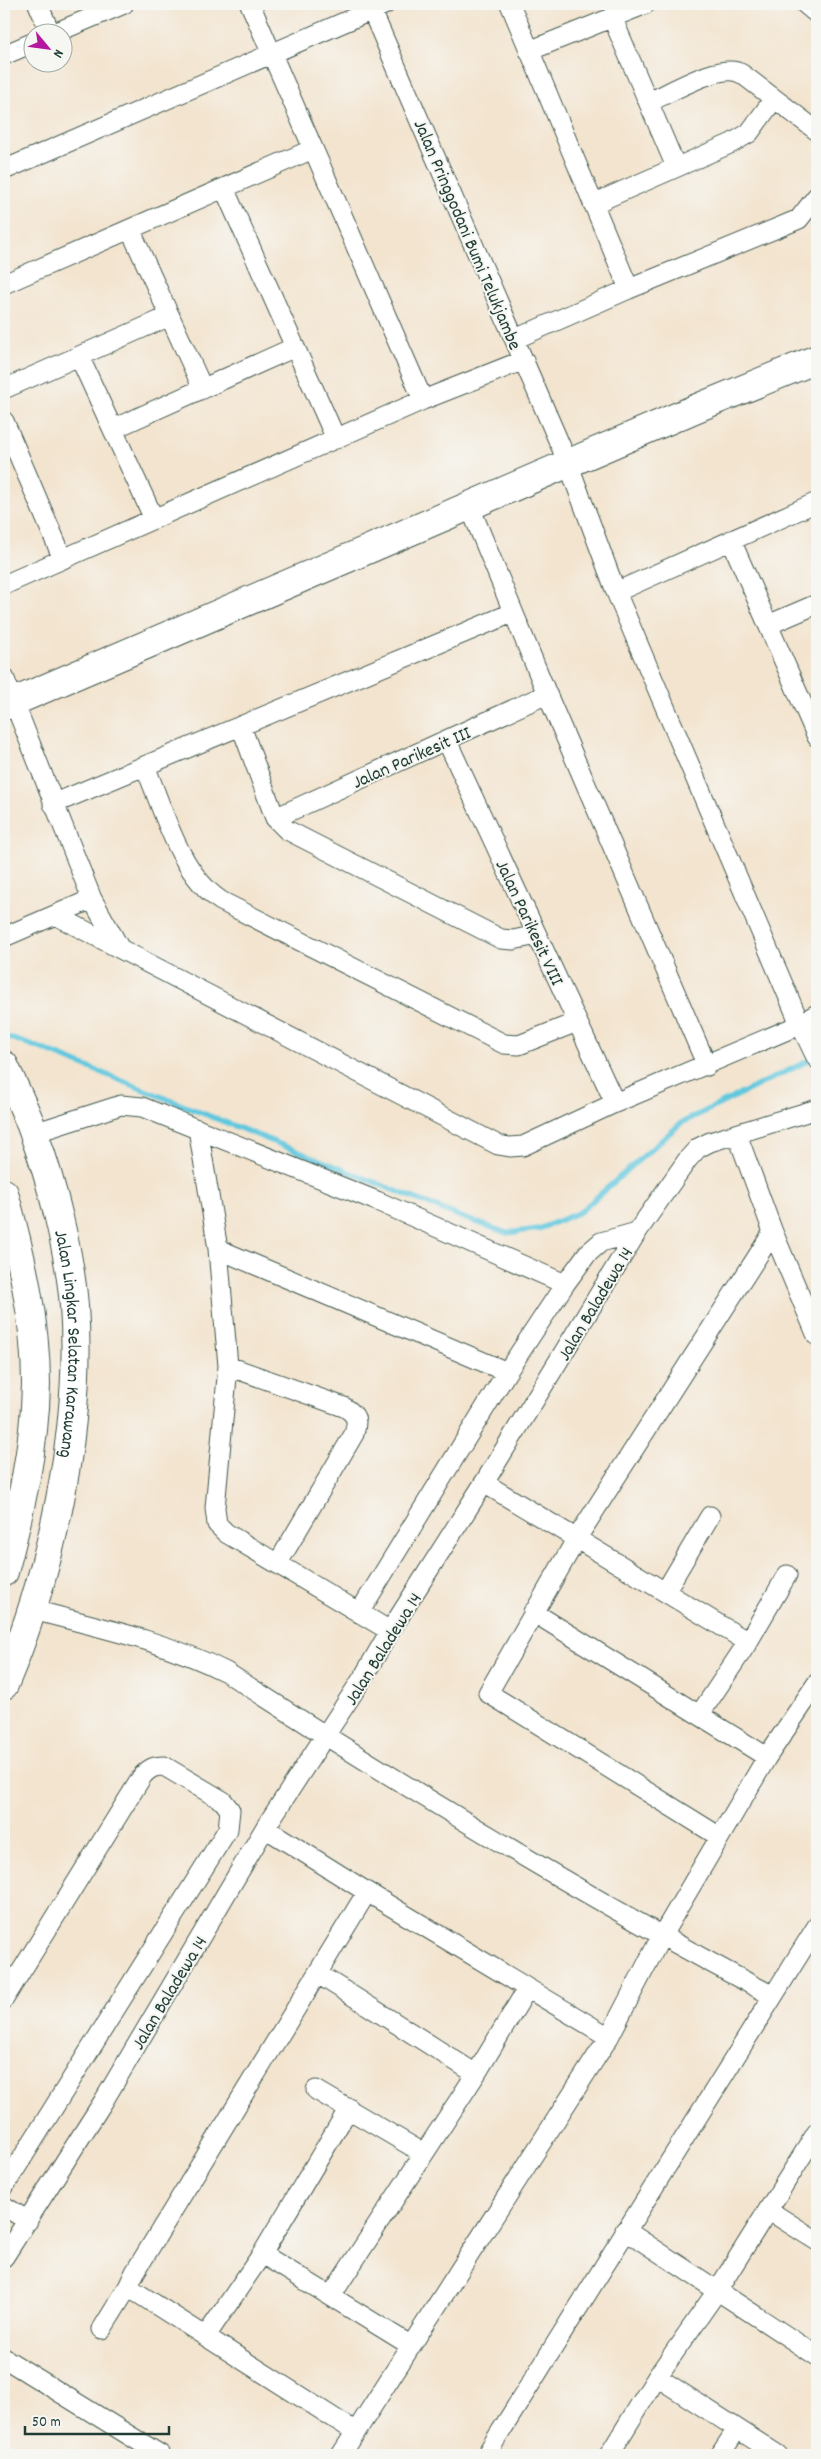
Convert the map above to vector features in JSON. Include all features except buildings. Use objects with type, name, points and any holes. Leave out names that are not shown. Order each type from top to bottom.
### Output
[{"type":"main road","points":[[7,695],[470,507],[817,359]]},
{"type":"main road","name":"Jalan Lingkar Selatan Karawang","points":[[4,1065],[34,1134],[68,1266],[74,1306],[75,1354],[73,1403],[57,1515],[33,1610],[4,1685]]},
{"type":"main road","name":"Jalan Lingkar Selatan Karawang","points":[[4,1192],[24,1280],[33,1332],[36,1385],[27,1473],[4,1572]]},
{"type":"street","points":[[38,4],[46,22]]},
{"type":"street","points":[[72,26],[124,4]]},
{"type":"street","points":[[250,4],[423,400]]},
{"type":"street","points":[[510,4],[629,289]]},
{"type":"street","points":[[529,51],[646,4]]},
{"type":"street","points":[[804,4],[817,14]]},
{"type":"street","points":[[4,170],[272,54],[376,6]]},
{"type":"street","name":"Jalan Pringgodani Bumi Telukjambe","points":[[376,6],[568,464],[616,592],[800,1024],[814,1052]]},
{"type":"street","points":[[612,17],[676,167]]},
{"type":"street","points":[[4,55],[22,47]]},
{"type":"street","points":[[649,102],[705,77],[732,69],[742,74],[817,131]]},
{"type":"street","points":[[593,204],[742,138],[756,124],[774,99]]},
{"type":"street","points":[[4,284],[313,149]]},
{"type":"street","points":[[224,188],[336,439]]},
{"type":"street","points":[[515,339],[629,289],[798,219],[817,196]]},
{"type":"street","points":[[130,229],[203,389]]},
{"type":"street","points":[[4,389],[170,316]]},
{"type":"street","points":[[112,429],[295,347]]},
{"type":"street","points":[[79,356],[154,519]]},
{"type":"street","points":[[4,585],[423,400],[524,360]]},
{"type":"street","points":[[4,421],[63,560]]},
{"type":"street","points":[[616,592],[817,502]]},
{"type":"street","points":[[470,507],[546,694],[707,1066]]},
{"type":"street","points":[[731,540],[817,737]]},
{"type":"street","points":[[768,625],[817,604]]},
{"type":"street","points":[[53,804],[512,613]]},
{"type":"street","name":"Jalan Parikesit III","points":[[275,818],[447,741],[546,694]]},
{"type":"street","points":[[7,695],[92,899],[119,947]]},
{"type":"street","points":[[241,726],[275,818],[287,830],[501,939],[513,940],[537,934]]},
{"type":"street","name":"Jalan Parikesit VIII","points":[[447,741],[614,1103]]},
{"type":"street","points":[[145,766],[187,866],[201,886],[221,902],[504,1044],[519,1045],[577,1022]]},
{"type":"street","points":[[4,938],[92,899]]},
{"type":"street","points":[[55,915],[498,1145],[510,1148],[523,1146],[614,1103],[707,1066],[800,1024],[817,1014]]},
{"type":"street","points":[[34,1134],[121,1105],[132,1104],[377,1200],[565,1284]]},
{"type":"street","name":"Jalan Baladewa 14","points":[[4,2257],[103,2102],[265,1828],[326,1737],[637,1232],[698,1148],[817,1109]]},
{"type":"street","points":[[198,1129],[218,1250],[228,1366],[215,1516],[217,1524],[226,1533],[390,1631]]},
{"type":"street","points":[[737,1134],[774,1232],[817,1336]]},
{"type":"street","points":[[359,1613],[507,1372],[565,1284],[587,1254],[601,1242],[637,1232]]},
{"type":"street","points":[[720,1837],[488,1693],[577,1538],[774,1232]]},
{"type":"street","points":[[218,1250],[507,1372]]},
{"type":"street","points":[[228,1366],[344,1407],[354,1413],[357,1422],[354,1434],[278,1563]]},
{"type":"street","points":[[484,1483],[748,1642]]},
{"type":"street","points":[[665,1592],[710,1516]]},
{"type":"street","points":[[700,1714],[748,1642],[787,1575]]},
{"type":"street","points":[[33,1610],[159,1644],[203,1660],[226,1672],[326,1737],[473,1827],[661,1937],[772,1996]]},
{"type":"street","points":[[533,1612],[767,1757]]},
{"type":"street","points":[[342,2455],[410,2345],[609,2037],[661,1937],[767,1757],[817,1683]]},
{"type":"street","points":[[4,2000],[143,1775],[150,1768],[164,1766],[223,1801],[230,1810],[228,1829],[4,2187]]},
{"type":"street","points":[[265,1828],[367,1892],[609,2037]]},
{"type":"street","points":[[102,2329],[367,1892]]},
{"type":"street","points":[[486,2455],[817,1926]]},
{"type":"street","points":[[318,1974],[476,2074]]},
{"type":"street","points":[[331,2296],[476,2074],[527,1989]]},
{"type":"street","points":[[316,2090],[350,2108],[423,2153]]},
{"type":"street","points":[[206,2336],[262,2254],[350,2108]]},
{"type":"street","points":[[609,2455],[817,2132]]},
{"type":"street","points":[[4,2206],[28,2221]]},
{"type":"street","points":[[768,2210],[817,2241]]},
{"type":"street","points":[[626,2230],[817,2356]]},
{"type":"street","points":[[262,2254],[410,2345]]},
{"type":"street","points":[[128,2287],[356,2432]]},
{"type":"street","points":[[4,2358],[161,2455]]},
{"type":"street","points":[[658,2377],[778,2455]]},
{"type":"street","points":[[720,2455],[737,2430]]},
{"type":"waterway","points":[[4,1036],[40,1048],[461,1217],[507,1233],[539,1229],[580,1212],[681,1123],[814,1058]]}]
